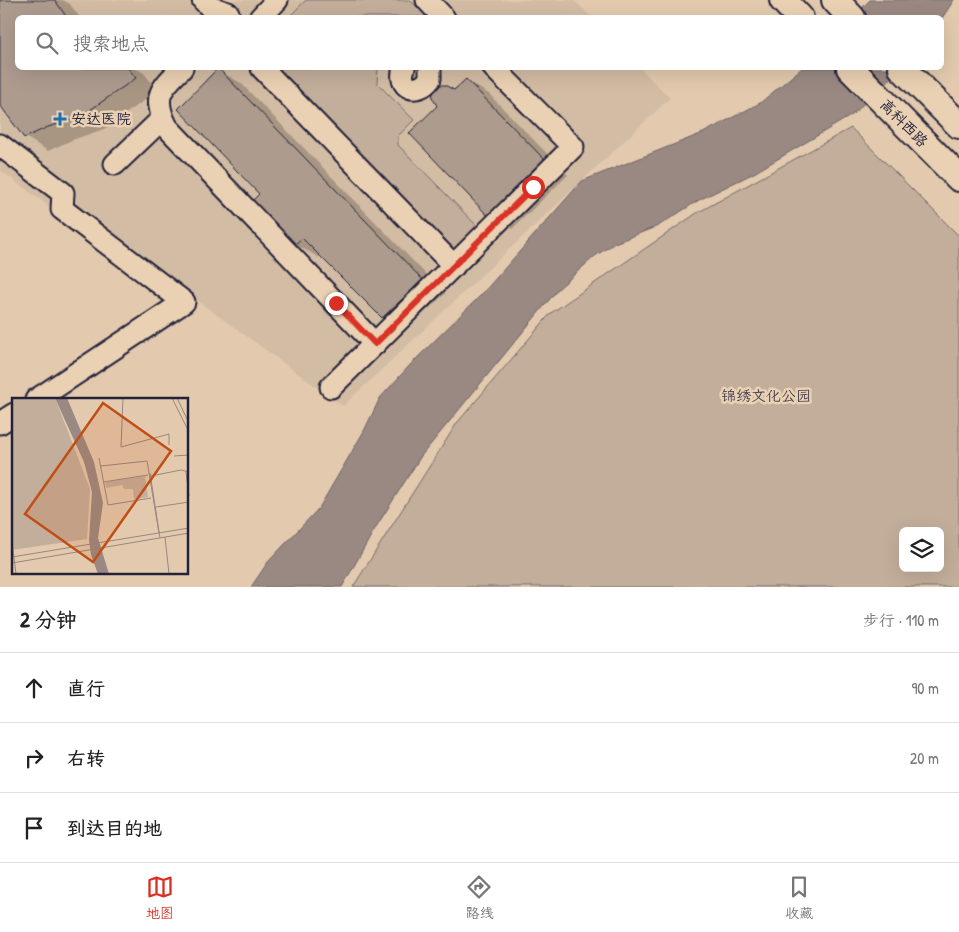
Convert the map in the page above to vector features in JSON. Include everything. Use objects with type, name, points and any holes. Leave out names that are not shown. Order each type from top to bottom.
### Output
[{"type":"main road","points":[[783,0],[797,15]]},
{"type":"main road","points":[[835,0],[849,15]]},
{"type":"main road","name":"高科西路","points":[[852,70],[959,178]]},
{"type":"main road","points":[[905,71],[959,125]]},
{"type":"lane","points":[[202,0],[210,7],[232,10]]},
{"type":"lane","points":[[263,15],[277,0]]},
{"type":"lane","points":[[427,0],[441,15]]},
{"type":"lane","points":[[180,70],[164,86],[158,100],[162,118],[167,127],[375,344]]},
{"type":"lane","points":[[264,70],[454,266]]},
{"type":"lane","points":[[404,70],[403,80],[406,85],[415,89],[421,88],[430,79],[430,70]]},
{"type":"lane","points":[[331,387],[573,147],[496,70]]},
{"type":"lane","points":[[115,164],[162,118]]},
{"type":"lane","points":[[0,145],[63,193],[62,209],[184,302],[39,398]]},
{"type":"lane","points":[[0,423],[12,415]]},
{"type":"shaded area","points":[[0,0],[574,0],[589,15],[15,15],[15,70],[642,70],[670,98],[343,406],[69,208],[54,210],[0,170]]},
{"type":"shaded area","points":[[870,0],[954,0],[944,15],[855,15]]},
{"type":"shaded area","points":[[800,70],[899,70],[852,115],[754,173],[699,200],[658,226],[615,243],[595,256],[558,289],[421,456],[376,527],[342,587],[251,587],[268,562],[319,508],[364,431],[380,398],[411,364],[482,294],[582,181],[703,133],[760,103]]},
{"type":"green space","points":[[306,0],[410,0],[425,15],[291,15]]},
{"type":"green space","points":[[270,70],[378,70],[377,83],[414,120],[398,136],[398,145],[480,229],[453,256]]},
{"type":"green space","name":"锦绣文化公园","points":[[851,128],[959,236],[959,587],[353,587],[457,423],[551,313],[697,213]]},
{"type":"building","points":[[0,0],[55,0],[65,15],[15,15],[15,70],[130,70],[136,78],[80,117],[48,127],[24,138],[0,105]]},
{"type":"building","points":[[216,70],[220,70],[423,280],[382,318],[302,238],[294,245],[252,201],[259,194],[178,109]]},
{"type":"building","points":[[466,79],[546,161],[489,217],[409,133],[437,106],[432,97],[435,88],[445,85],[454,90]]},
{"type":"place","name":"安达医院","points":[[60,119]]},
{"type":"route","points":[[336,303],[375,344],[533,187]]}]
